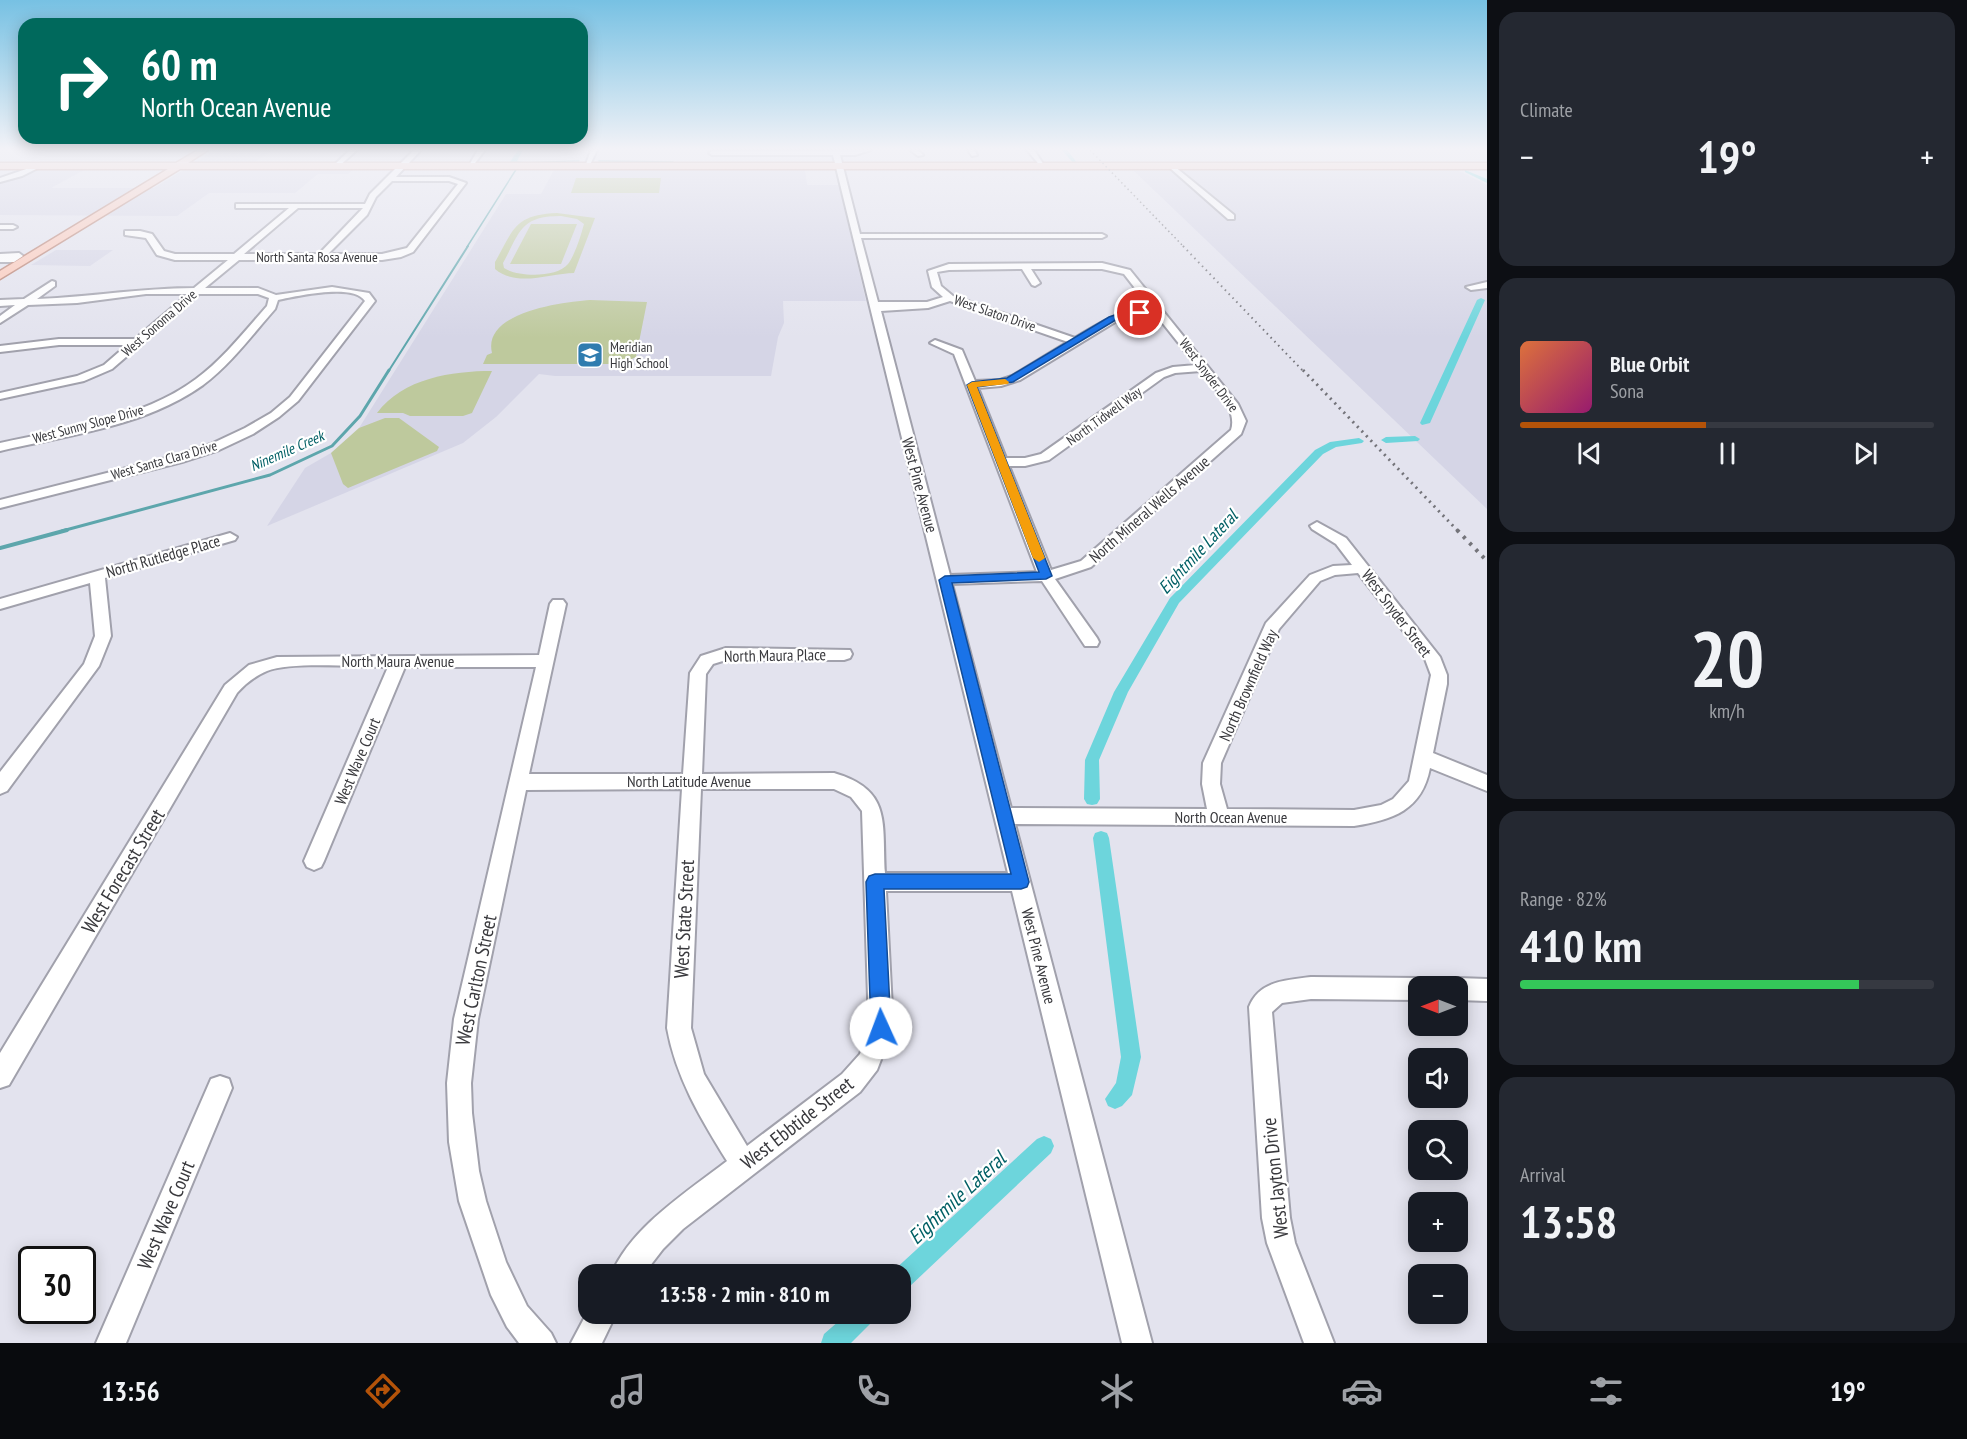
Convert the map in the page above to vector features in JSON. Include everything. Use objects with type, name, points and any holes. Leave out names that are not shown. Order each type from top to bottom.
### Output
[{"type":"main road","points":[[0,276],[103,213]]},
{"type":"street","name":"West Sonoma Drive","points":[[0,396],[90,375],[108,366],[288,213]]},
{"type":"street","points":[[321,257],[362,213]]},
{"type":"street","name":"North Santa Rosa Avenue","points":[[128,233],[147,235],[157,242],[160,253],[168,256],[398,255],[410,250],[439,213]]},
{"type":"street","name":"West Pine Avenue","points":[[850,213],[1137,1343]]},
{"type":"street","points":[[1226,213],[1231,217]]},
{"type":"street","points":[[962,226],[968,236]]},
{"type":"street","points":[[0,227],[13,227]]},
{"type":"street","points":[[856,236],[1102,236]]},
{"type":"street","points":[[0,258],[30,258]]},
{"type":"street","points":[[1025,266],[1035,283]]},
{"type":"street","name":"West Snyder Drive","points":[[1025,266],[1102,267],[1127,272],[1238,411],[1240,421],[1237,431]]},
{"type":"street","name":"West Slaton Drive","points":[[1025,266],[949,267],[935,269],[932,274],[937,287],[950,297],[1075,341]]},
{"type":"street","points":[[0,320],[52,284]]},
{"type":"street","points":[[1471,287],[1487,285]]},
{"type":"street","points":[[0,303],[77,300],[146,291],[258,291],[270,294],[274,298]]},
{"type":"street","name":"West Santa Clara Drive","points":[[0,504],[178,459],[215,447],[249,431],[282,410],[299,394],[368,305],[369,298],[354,292],[313,291],[274,298]]},
{"type":"street","points":[[874,306],[928,305],[950,297]]},
{"type":"street","name":"West Sunny Slope Drive","points":[[0,447],[124,416],[178,395],[207,375],[273,307],[274,298]]},
{"type":"street","points":[[0,299],[28,301]]},
{"type":"street","points":[[972,385],[1010,381],[1117,317],[1161,313]]},
{"type":"street","points":[[0,348],[59,342],[138,342]]},
{"type":"street","points":[[935,343],[958,352],[1046,576],[1091,642]]},
{"type":"street","name":"North Tidwell Way","points":[[1002,462],[1025,462],[1045,457],[1160,375],[1173,370],[1205,369]]},
{"type":"street","name":"North Mineral Wells Avenue","points":[[945,580],[1046,576],[1075,569],[1096,558],[1237,431]]},
{"type":"street","name":"West Snyder Street","points":[[1317,526],[1341,541],[1432,657],[1439,684],[1423,757]]},
{"type":"street","name":"North Rutledge Place","points":[[0,604],[230,537]]},
{"type":"street","name":"North Brownfield Way","points":[[1219,817],[1211,784],[1212,763],[1272,627],[1315,578],[1333,571],[1363,568]]},
{"type":"street","points":[[0,786],[92,666],[103,636],[97,576]]},
{"type":"street","name":"West Carlton Street","points":[[541,1343],[528,1333],[505,1297],[483,1237],[468,1187],[460,1143],[457,1100],[460,1056],[466,1019],[558,604]]},
{"type":"street","name":"North Maura Place","points":[[707,660],[726,654],[844,654]]},
{"type":"street","name":"West Wave Court","points":[[314,861],[399,660]]},
{"type":"street","name":"West State Street","points":[[707,660],[698,673],[679,1028],[681,1051],[690,1072],[744,1164]]},
{"type":"street","name":"North Maura Avenue","points":[[251,671],[268,664],[285,661],[546,661]]},
{"type":"street","name":"West Forecast Street","points":[[1,1072],[231,689],[251,671]]},
{"type":"street","points":[[1423,757],[1487,783]]},
{"type":"street","name":"North Ocean Avenue","points":[[1004,816],[1354,818],[1383,814],[1399,806],[1412,794],[1418,782],[1423,757]]},
{"type":"street","name":"North Latitude Avenue","points":[[520,782],[834,781],[857,790]]},
{"type":"street","name":"West Ebbtide Street","points":[[634,1264],[653,1239],[674,1219],[851,1083],[869,1062],[881,1028],[872,811],[867,799],[857,790]]},
{"type":"street","points":[[875,882],[1021,882]]},
{"type":"street","name":"West Jayton Drive","points":[[1319,1343],[1281,1243],[1276,1218],[1260,1007],[1277,992],[1311,988],[1408,989]]},
{"type":"street","points":[[1468,989],[1487,990]]},
{"type":"street","name":"West Wave Court","points":[[111,1343],[220,1088]]},
{"type":"street","points":[[586,1343],[596,1324]]},
{"type":"shaded area","points":[[0,213],[182,213],[177,216],[0,215]]},
{"type":"shaded area","name":"Meridian High School","points":[[494,213],[845,213],[866,301],[783,301],[784,323],[778,337],[771,376],[555,376],[539,374],[496,417],[463,443],[267,526],[305,468],[331,453],[359,428]]},
{"type":"shaded area","points":[[1178,213],[1487,213],[1487,509]]},
{"type":"shaded area","points":[[56,250],[113,250],[90,266],[31,265]]},
{"type":"green space","points":[[557,213],[595,218],[574,273],[524,279],[504,275],[495,269],[495,262],[517,226],[523,221],[543,214]],"holes":[[[561,216],[577,219],[584,224],[583,229],[573,255],[563,269],[537,275],[518,273],[504,268],[503,263],[513,243],[529,223],[547,217]]]},
{"type":"green space","points":[[531,224],[577,224],[561,264],[510,264]]},
{"type":"green space","points":[[590,300],[647,302],[636,357],[621,364],[483,364],[487,355],[492,353],[492,339],[499,328],[511,319],[544,307]]},
{"type":"green space","points":[[492,371],[472,413],[463,416],[410,416],[403,413],[377,413],[388,401],[414,384],[445,375]]},
{"type":"green space","points":[[385,418],[399,418],[439,447],[437,451],[348,488],[343,484],[331,453],[359,428]]},
{"type":"waterway","name":"Ninemile Creek","points":[[467,247],[489,213]]},
{"type":"waterway","name":"Ninemile Creek","points":[[388,372],[468,246]]},
{"type":"waterway","name":"Eightmile Lateral","points":[[1425,423],[1481,300]]},
{"type":"waterway","name":"Ninemile Creek","points":[[62,531],[270,475],[332,446],[360,416],[389,370]]},
{"type":"waterway","name":"Eightmile Lateral","points":[[1386,440],[1415,439]]},
{"type":"waterway","name":"Eightmile Lateral","points":[[1092,799],[1092,760],[1121,692],[1174,601],[1319,452],[1334,444],[1359,441]]},
{"type":"waterway","name":"Ninemile Creek","points":[[0,548],[67,530]]},
{"type":"waterway","name":"Eightmile Lateral","points":[[1101,838],[1131,1057],[1125,1088],[1115,1099]]},
{"type":"waterway","name":"Eightmile Lateral","points":[[911,1270],[1044,1146]]},
{"type":"waterway","name":"Eightmile Lateral","points":[[833,1343],[853,1324]]},
{"type":"railway","points":[[1151,213],[1184,247]]},
{"type":"railway","points":[[1183,246],[1304,372]]},
{"type":"railway","points":[[1303,370],[1458,531]]},
{"type":"railway","points":[[1457,530],[1487,561]]},
{"type":"slow traffic","points":[[1005,382],[972,385],[1039,558]]},
{"type":"place","name":"Meridian High School","points":[[590,355]]},
{"type":"route","points":[[881,1028],[875,882],[1021,882],[945,580],[1046,576],[972,385],[1010,381],[1111,319],[1140,313]]}]
